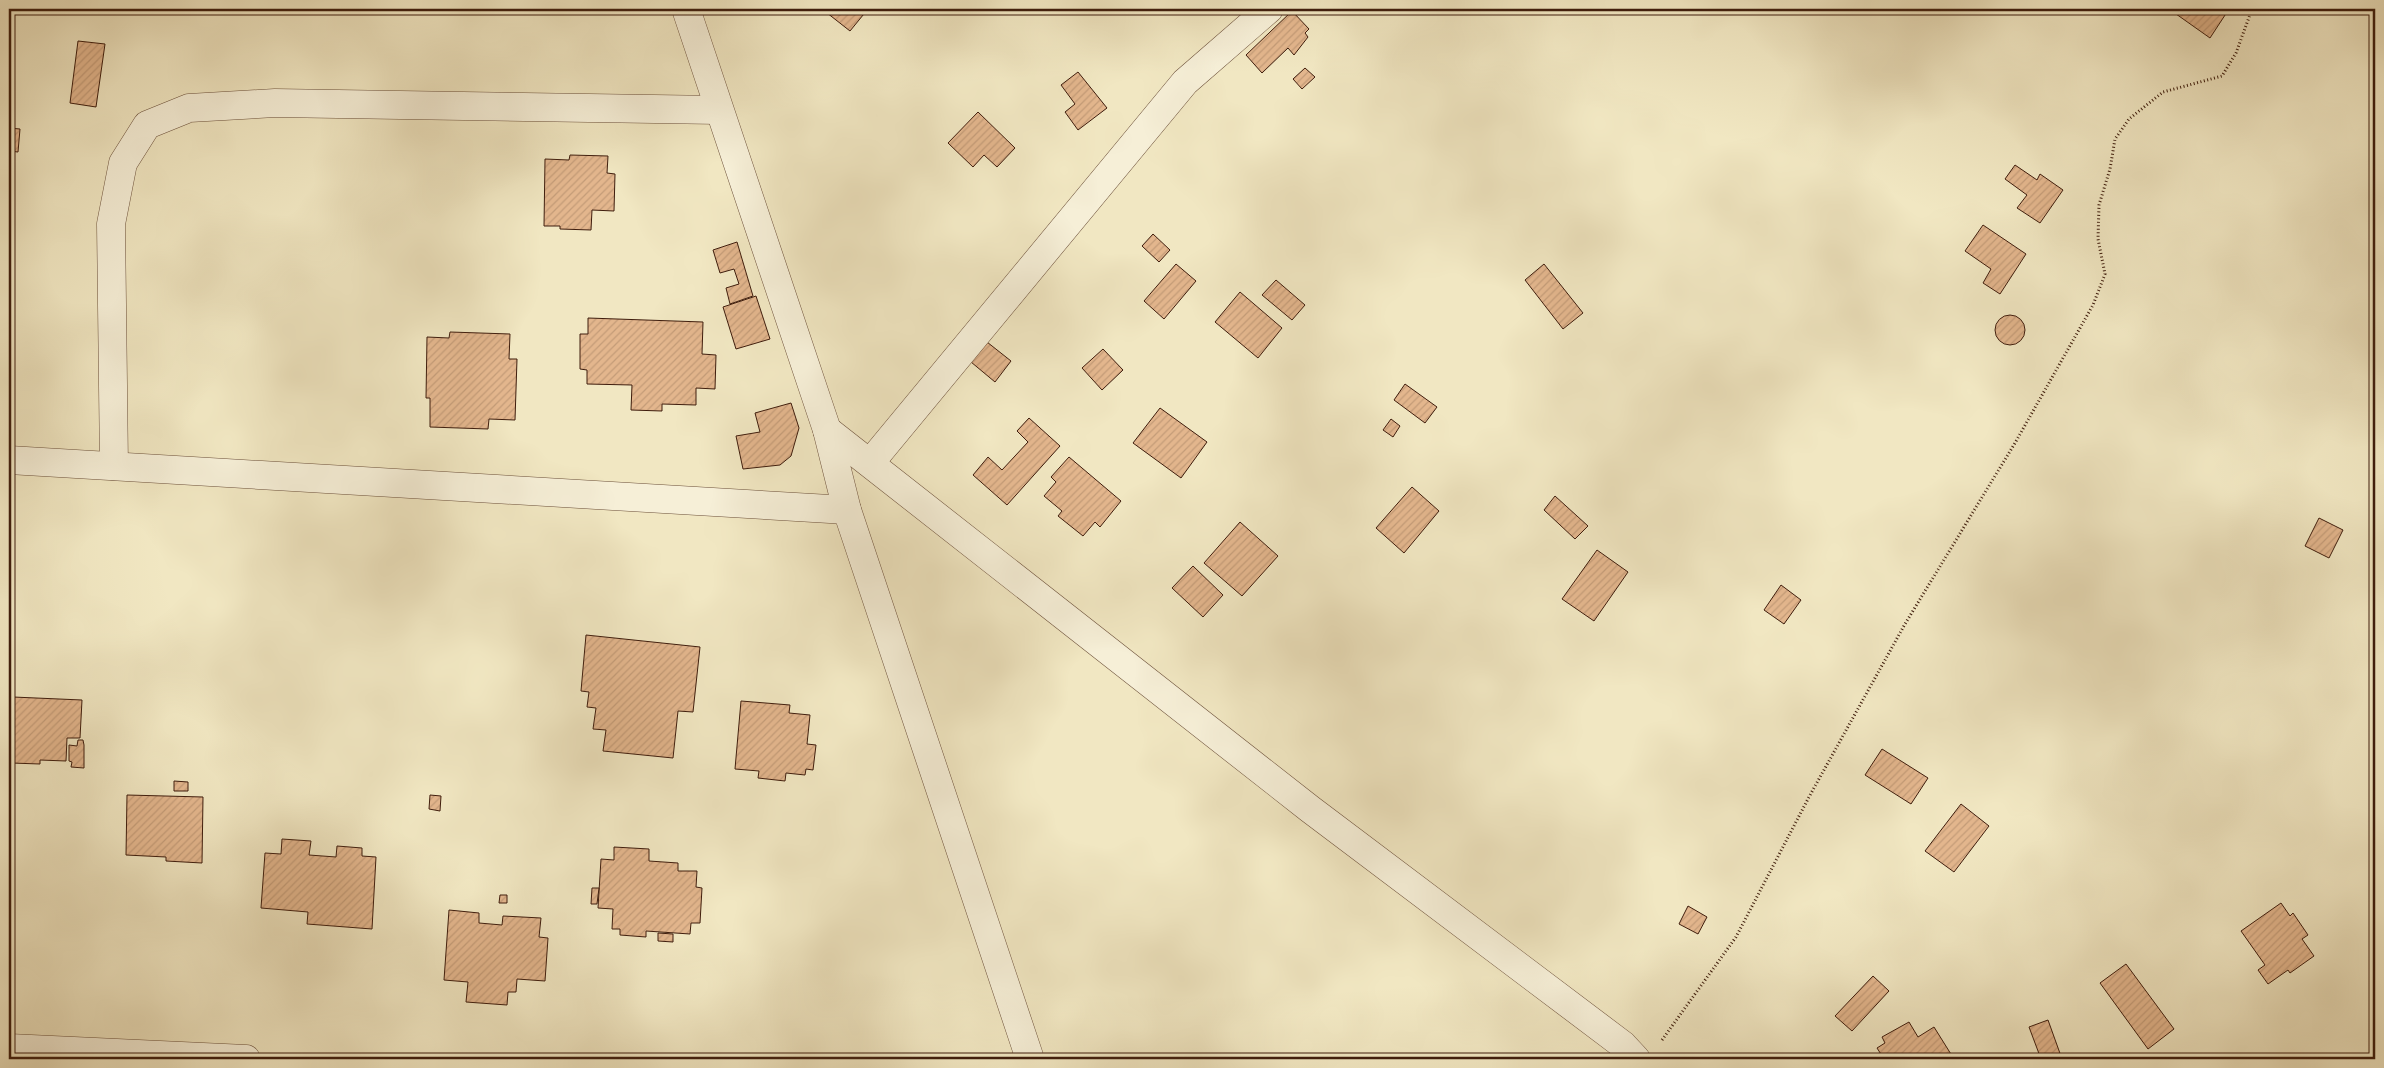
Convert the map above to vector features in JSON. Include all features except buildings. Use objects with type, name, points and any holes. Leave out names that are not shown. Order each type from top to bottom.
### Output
[{"type":"street","points":[[686,9],[827,430],[847,510],[1030,1059]]},
{"type":"street","points":[[870,463],[1185,82],[1269,9]]},
{"type":"street","points":[[114,466],[111,224],[123,163],[147,126],[189,108],[275,103],[719,110]]},
{"type":"street","points":[[827,430],[1310,809],[1622,1045],[1636,1059]]},
{"type":"street","points":[[9,460],[847,510]]},
{"type":"street","points":[[9,1048],[246,1059]]},
{"type":"path","points":[[1660,1043],[1736,937],[1809,797],[1905,624],[2015,443],[2092,305],[2105,274],[2098,239],[2099,206],[2110,169],[2115,138],[2129,119],[2163,92],[2222,76],[2236,53],[2252,9]]}]
